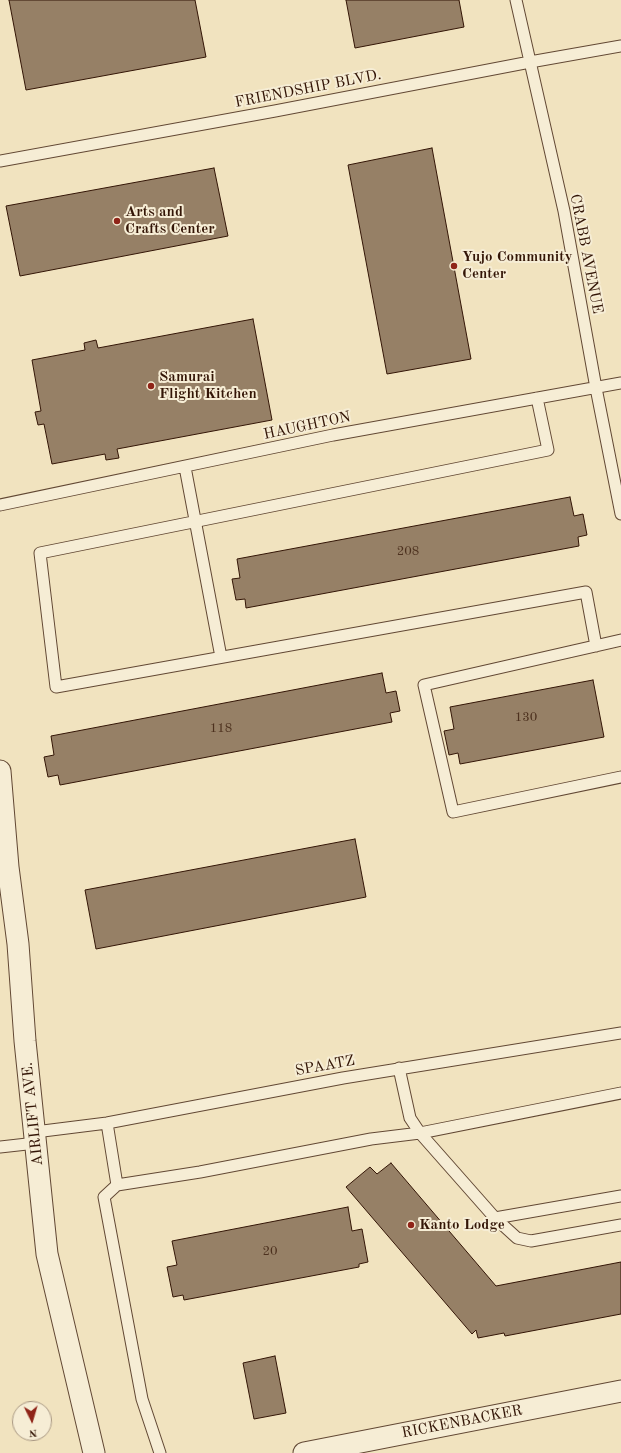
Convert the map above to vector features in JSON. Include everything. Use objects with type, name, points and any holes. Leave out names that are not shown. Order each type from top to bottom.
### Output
[{"type":"street","name":"AIRLIFT AVE.","points":[[0,771],[8,867],[18,944],[25,1041],[47,1254],[94,1453]]},
{"type":"street","name":"RICKENBACKER","points":[[304,1453],[331,1451],[621,1391]]},
{"type":"lane","name":"CRABB AVENUE","points":[[516,0],[564,211],[596,388],[621,514]]},
{"type":"lane","name":"FRIENDSHIP BLVD.","points":[[0,161],[621,46]]},
{"type":"lane","name":"HAUGHTON","points":[[0,505],[333,435],[621,383]]},
{"type":"lane","points":[[537,398],[548,450],[40,553],[56,686],[586,592],[596,646]]},
{"type":"lane","points":[[185,467],[221,657]]},
{"type":"lane","points":[[621,640],[424,686],[453,812],[621,777]]},
{"type":"lane","name":"SPAATZ","points":[[0,1147],[107,1123],[399,1068],[621,1033]]},
{"type":"lane","points":[[399,1068],[410,1118],[420,1133],[495,1218],[517,1238],[531,1241],[621,1225]]},
{"type":"lane","points":[[160,1453],[142,1399],[104,1197],[117,1185],[200,1172],[371,1139],[420,1133],[621,1093]]},
{"type":"lane","points":[[107,1123],[117,1185]]},
{"type":"lane","points":[[495,1218],[621,1196]]},
{"type":"building","points":[[9,0],[195,0],[206,57],[26,90]]},
{"type":"building","points":[[346,0],[459,0],[464,27],[355,48]]},
{"type":"building","points":[[432,148],[471,359],[387,374],[348,165]]},
{"type":"building","name":"Arts and Crafts Center","points":[[214,168],[228,236],[20,276],[6,206]]},
{"type":"building","name":"Samurai Flight Kitchen","points":[[253,319],[272,420],[117,449],[119,458],[106,460],[105,454],[52,464],[44,424],[38,425],[35,412],[41,411],[32,360],[85,350],[84,343],[96,340],[98,348]]},
{"type":"building","points":[[570,497],[574,516],[583,514],[587,535],[578,537],[579,546],[246,608],[245,599],[236,600],[232,579],[240,578],[237,559]]},
{"type":"building","points":[[382,673],[386,693],[396,691],[400,711],[390,713],[392,722],[60,785],[58,775],[48,777],[44,757],[54,755],[51,736]]},
{"type":"building","points":[[593,680],[604,737],[460,764],[458,753],[449,755],[444,731],[454,729],[450,707]]},
{"type":"building","points":[[355,839],[366,897],[96,949],[85,890]]},
{"type":"building","name":"Kanto Lodge","points":[[391,1163],[496,1286],[621,1262],[621,1314],[505,1336],[504,1333],[478,1338],[476,1330],[472,1334],[346,1187],[370,1167],[377,1174]]},
{"type":"building","points":[[348,1207],[352,1231],[362,1229],[368,1262],[359,1264],[359,1267],[184,1300],[183,1295],[173,1297],[167,1267],[177,1265],[172,1241]]},
{"type":"building","points":[[275,1356],[286,1413],[254,1419],[243,1363]]},
{"type":"place","name":"Arts and Crafts Center","points":[[117,221]]},
{"type":"place","name":"Yujo Community Center","points":[[454,266]]},
{"type":"place","name":"Samurai Flight Kitchen","points":[[151,386]]},
{"type":"place","name":"Kanto Lodge","points":[[411,1225]]}]
